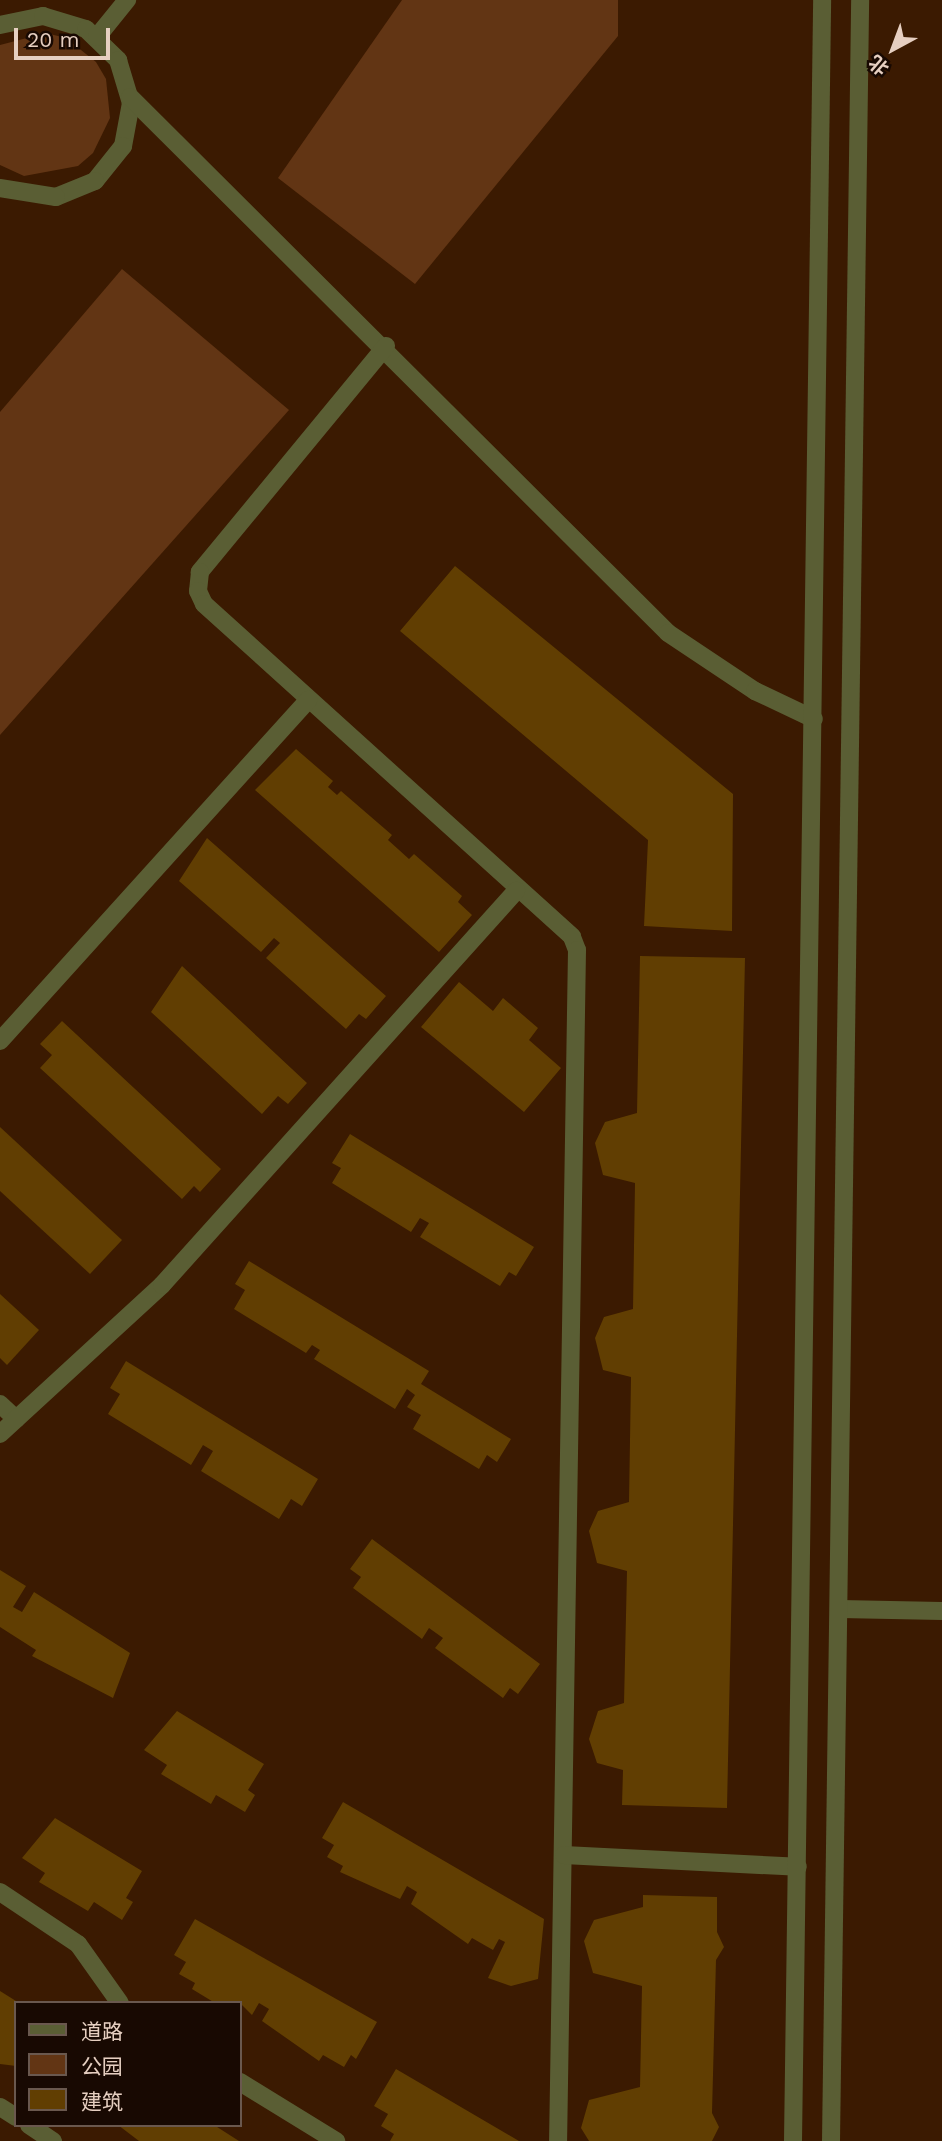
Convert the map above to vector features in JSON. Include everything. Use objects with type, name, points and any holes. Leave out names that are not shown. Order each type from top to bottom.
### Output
[{"type":"street","points":[[97,37],[127,0]]},
{"type":"street","points":[[793,2141],[822,0]]},
{"type":"street","points":[[831,2141],[860,0]]},
{"type":"street","points":[[0,25],[44,16],[97,37],[118,60],[131,97],[386,345],[668,633],[755,691],[814,719]]},
{"type":"street","points":[[0,188],[56,197],[94,181],[123,146],[131,97]]},
{"type":"street","points":[[386,345],[200,572],[204,604],[516,891],[572,937],[579,967],[569,1204],[572,1511],[558,2141]]},
{"type":"street","points":[[0,1041],[308,700]]},
{"type":"street","points":[[0,1433],[162,1285],[516,891]]},
{"type":"street","points":[[0,1404],[16,1419]]},
{"type":"street","points":[[840,1609],[942,1611]]},
{"type":"street","points":[[564,1855],[797,1867]]},
{"type":"street","points":[[0,1892],[78,1944],[119,2001]]},
{"type":"street","points":[[242,2083],[336,2141]]},
{"type":"street","points":[[32,2127],[53,2141]]},
{"type":"green space","points":[[402,0],[618,0],[618,36],[415,284],[278,178]]},
{"type":"green space","points":[[46,33],[66,38],[96,62],[106,79],[110,118],[93,153],[78,166],[24,176],[0,165],[0,45]]},
{"type":"green space","points":[[122,269],[289,410],[0,735],[0,412]]},
{"type":"building","points":[[455,566],[733,794],[732,931],[644,926],[648,840],[400,631]]},
{"type":"building","points":[[296,749],[333,781],[328,787],[337,795],[341,791],[392,835],[388,840],[409,859],[414,854],[462,896],[458,902],[472,915],[439,952],[255,790]]},
{"type":"building","points":[[207,838],[386,996],[366,1019],[359,1014],[346,1029],[266,958],[280,943],[274,938],[261,952],[179,881]]},
{"type":"building","points":[[640,956],[745,958],[727,1808],[622,1805],[623,1770],[597,1763],[589,1739],[598,1711],[624,1703],[627,1571],[597,1563],[589,1531],[598,1511],[629,1502],[631,1377],[603,1370],[595,1338],[604,1317],[633,1309],[635,1183],[603,1175],[595,1143],[605,1122],[637,1113]]},
{"type":"building","points":[[182,966],[307,1083],[288,1104],[278,1096],[262,1114],[151,1012]]},
{"type":"building","points":[[459,982],[493,1011],[503,998],[538,1028],[529,1040],[561,1068],[524,1112],[421,1027]]},
{"type":"building","points":[[62,1021],[221,1169],[200,1192],[194,1186],[182,1199],[40,1068],[52,1055],[40,1044]]},
{"type":"building","points":[[0,1127],[122,1240],[90,1274],[0,1191]]},
{"type":"building","points":[[350,1134],[534,1247],[516,1276],[509,1272],[500,1286],[420,1237],[429,1223],[420,1218],[411,1232],[332,1183],[341,1168],[332,1163]]},
{"type":"building","points":[[249,1261],[429,1371],[421,1384],[511,1439],[497,1462],[487,1455],[479,1469],[413,1429],[421,1415],[407,1407],[415,1395],[407,1389],[395,1409],[314,1359],[320,1350],[312,1345],[306,1353],[234,1309],[245,1290],[235,1284]]},
{"type":"building","points":[[0,1294],[39,1330],[7,1365],[0,1358]]},
{"type":"building","points":[[126,1361],[318,1479],[302,1506],[291,1499],[279,1519],[201,1471],[213,1451],[203,1445],[191,1465],[108,1414],[120,1394],[110,1388]]},
{"type":"building","points":[[372,1539],[540,1664],[518,1694],[510,1688],[503,1698],[435,1648],[443,1638],[429,1628],[422,1639],[353,1588],[361,1577],[350,1569]]},
{"type":"building","points":[[0,1570],[26,1586],[13,1607],[22,1612],[34,1592],[130,1653],[113,1698],[32,1656],[36,1650],[0,1627]]},
{"type":"building","points":[[177,1711],[264,1764],[248,1790],[255,1795],[245,1812],[216,1795],[211,1804],[161,1774],[167,1765],[144,1750]]},
{"type":"building","points":[[343,1802],[544,1919],[538,1979],[511,1986],[488,1978],[505,1942],[499,1939],[493,1950],[472,1938],[468,1944],[411,1904],[417,1892],[407,1886],[400,1899],[340,1872],[343,1866],[327,1857],[334,1845],[322,1838]]},
{"type":"building","points":[[55,1818],[142,1871],[126,1898],[133,1902],[122,1920],[94,1902],[88,1911],[39,1882],[45,1873],[22,1858]]},
{"type":"building","points":[[643,1895],[717,1897],[717,1932],[724,1947],[716,1960],[712,2113],[719,2127],[712,2141],[589,2141],[581,2128],[589,2100],[640,2087],[642,1986],[593,1973],[584,1941],[594,1920],[643,1907]]},
{"type":"building","points":[[195,1919],[377,2022],[356,2059],[351,2055],[344,2067],[323,2055],[319,2061],[262,2021],[269,2009],[259,2003],[252,2015],[242,2005],[242,2001],[212,2001],[192,1989],[195,1983],[179,1974],[186,1962],[174,1955]]},
{"type":"building","points":[[0,1991],[16,2001],[14,2066],[0,2064]]},
{"type":"building","points":[[396,2069],[519,2141],[390,2141],[394,2134],[381,2126],[388,2114],[374,2106]]},
{"type":"building","points":[[121,2127],[217,2127],[239,2141],[139,2141]]}]
